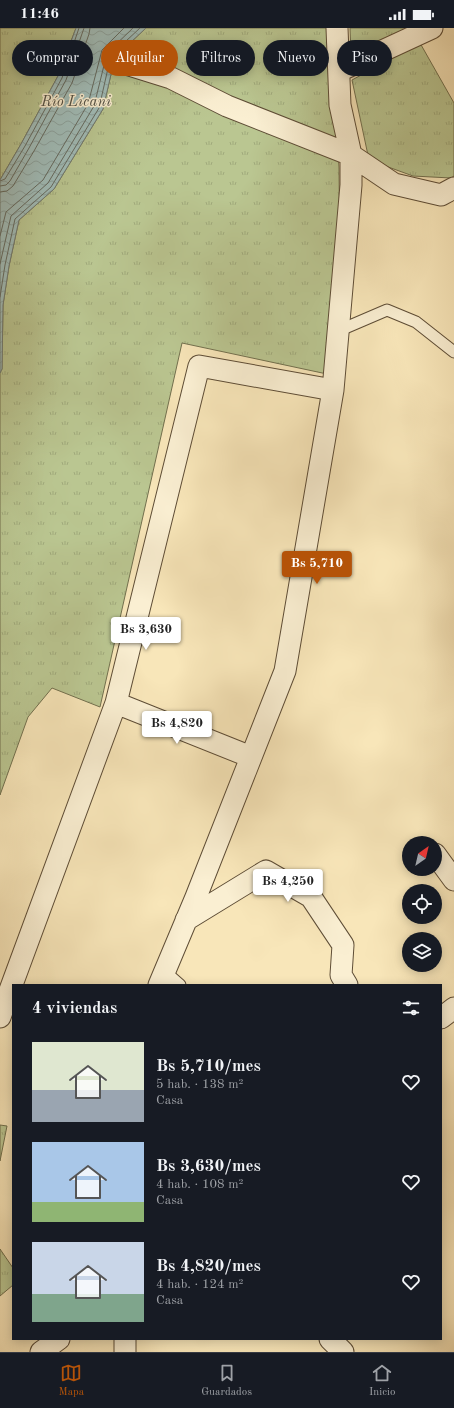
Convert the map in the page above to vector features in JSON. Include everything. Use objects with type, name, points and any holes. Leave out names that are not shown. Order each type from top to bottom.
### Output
[{"type":"street","points":[[337,28],[338,40]]},
{"type":"street","points":[[392,46],[432,28]]},
{"type":"street","points":[[165,76],[227,106],[351,155],[394,184],[441,195],[454,188]]},
{"type":"street","points":[[168,980],[186,920],[285,671],[334,390],[351,185],[351,155],[340,105],[339,76]]},
{"type":"street","points":[[12,984],[116,703],[199,366],[334,390]]},
{"type":"street","points":[[116,703],[251,757]]},
{"type":"street","points":[[442,864],[454,880]]},
{"type":"street","points":[[186,920],[266,871],[311,897],[343,945],[340,975],[347,984]]},
{"type":"street","points":[[0,1017],[12,985]]},
{"type":"street","points":[[442,1017],[454,1008]]},
{"type":"street","points":[[0,1020],[12,1023]]},
{"type":"street","points":[[41,1352],[58,1340]]},
{"type":"street","points":[[124,1340],[125,1352]]},
{"type":"street","points":[[331,1340],[343,1352]]},
{"type":"lane","points":[[338,332],[387,310],[416,322],[454,352]]},
{"type":"green space","points":[[0,28],[76,28],[72,40],[12,40],[12,76],[58,76],[0,180]]},
{"type":"green space","points":[[146,28],[331,28],[339,168],[341,377],[182,343],[100,707],[52,688],[28,717],[0,795],[0,373],[2,369],[3,305],[9,266],[19,220],[54,189],[103,109],[111,76],[178,76],[178,40],[133,40]]},
{"type":"green space","points":[[350,28],[408,28],[383,40],[350,40]]},
{"type":"green space","points":[[420,43],[454,103],[454,176],[451,178],[413,176],[369,160],[352,80],[359,76],[392,76],[392,58]]},
{"type":"green space","points":[[0,1125],[7,1126],[0,1161]]},
{"type":"green space","points":[[0,1249],[12,1267],[12,1286],[0,1296]]},
{"type":"water","name":"Río Licani","points":[[76,28],[146,28],[133,40],[101,40],[101,76],[111,76],[103,109],[54,189],[19,220],[9,266],[3,305],[2,369],[0,373],[0,180],[58,76],[93,76],[93,40],[72,40]]}]
